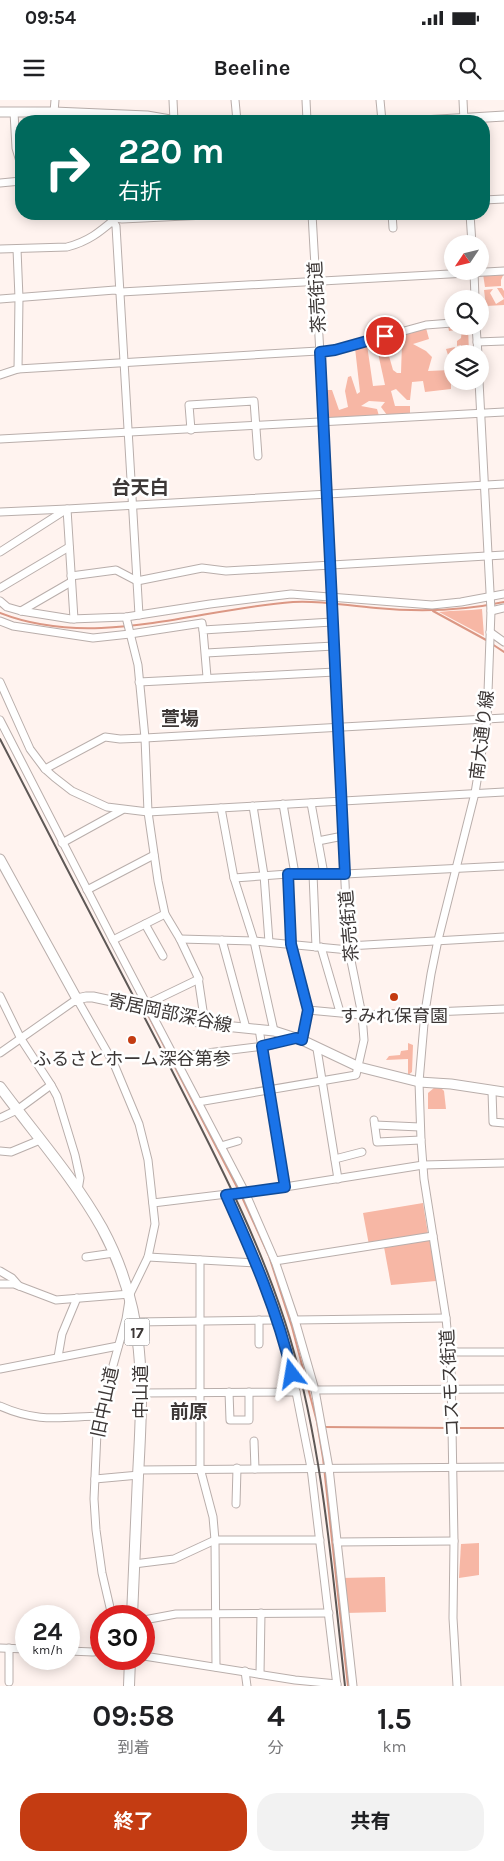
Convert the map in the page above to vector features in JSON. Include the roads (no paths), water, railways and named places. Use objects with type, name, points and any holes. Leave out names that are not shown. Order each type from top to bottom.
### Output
[{"type":"highway","name":"中山道","points":[[0,1086],[78,1190],[102,1228],[130,1294],[140,1352],[142,1393],[132,1605]]},
{"type":"highway","points":[[129,1686],[130,1670]]},
{"type":"main road","points":[[0,112],[124,115]]},
{"type":"main road","points":[[490,117],[504,116]]},
{"type":"main road","points":[[0,859],[78,1000]]},
{"type":"main road","name":"寄居岡部深谷線","points":[[78,1000],[93,997],[148,1006],[205,1024],[274,1031],[299,1039],[359,1067],[419,1082],[451,1084],[504,1092]]},
{"type":"street","points":[[54,112],[55,100]]},
{"type":"street","points":[[172,100],[174,115]]},
{"type":"street","points":[[236,100],[237,115]]},
{"type":"street","points":[[306,100],[307,115]]},
{"type":"street","points":[[380,100],[381,115]]},
{"type":"street","points":[[463,100],[464,115]]},
{"type":"street","points":[[14,112],[15,130]]},
{"type":"street","points":[[0,183],[15,182]]},
{"type":"street","points":[[490,200],[504,199]]},
{"type":"street","points":[[0,249],[67,247],[94,237],[114,220]]},
{"type":"street","points":[[116,220],[139,615]]},
{"type":"street","name":"茶売街道","points":[[312,220],[328,494],[332,622],[339,727],[348,948],[362,1015],[364,1046],[359,1067]]},
{"type":"street","points":[[392,220],[393,228]]},
{"type":"street","points":[[470,220],[471,235]]},
{"type":"street","points":[[18,248],[18,369]]},
{"type":"street","points":[[489,272],[504,271]]},
{"type":"street","points":[[0,299],[115,290],[120,292],[444,274]]},
{"type":"street","points":[[0,375],[18,369],[320,352],[335,350],[426,325],[444,324]]},
{"type":"street","points":[[477,335],[477,345]]},
{"type":"street","points":[[477,342],[504,341]]},
{"type":"street","name":"南大通り線","points":[[419,1082],[425,1012],[438,940],[475,793],[487,720],[491,611],[480,390]]},
{"type":"street","points":[[191,430],[189,405],[254,401],[258,456]]},
{"type":"street","points":[[0,439],[504,412]]},
{"type":"street","points":[[0,512],[504,484]]},
{"type":"street","points":[[67,509],[74,619]]},
{"type":"street","points":[[0,552],[67,509]]},
{"type":"street","points":[[0,588],[69,547]]},
{"type":"street","points":[[20,611],[71,579],[116,570],[137,581],[202,568],[226,571],[504,555]]},
{"type":"street","points":[[0,601],[6,607],[20,611],[74,619],[127,619],[139,615],[210,604],[291,594],[432,605],[504,594]]},
{"type":"street","points":[[491,611],[504,608]]},
{"type":"street","points":[[127,619],[138,666],[145,738],[148,812],[165,914],[180,939],[199,979],[205,1024]]},
{"type":"street","points":[[0,621],[13,626],[93,638],[202,622],[207,678]]},
{"type":"street","points":[[203,630],[332,622]]},
{"type":"street","points":[[490,632],[504,642]]},
{"type":"street","points":[[206,653],[334,646]]},
{"type":"street","points":[[139,682],[335,672]]},
{"type":"street","points":[[0,682],[30,749],[45,768],[72,791],[88,800],[107,807],[148,812],[504,792]]},
{"type":"street","points":[[45,768],[105,737],[120,739],[145,738],[504,718]]},
{"type":"street","points":[[0,720],[62,843],[245,1192],[275,1260],[315,1390],[329,1468],[352,1686]]},
{"type":"street","points":[[311,802],[324,874]]},
{"type":"street","points":[[174,1057],[262,1046],[299,1039],[308,1010],[291,944],[292,874],[283,804]]},
{"type":"street","points":[[253,806],[264,875],[269,942]]},
{"type":"street","points":[[221,808],[234,878],[254,941],[274,1031]]},
{"type":"street","points":[[62,843],[122,810]]},
{"type":"street","points":[[318,841],[343,836]]},
{"type":"street","points":[[87,890],[154,855]]},
{"type":"street","points":[[234,878],[264,875],[345,874],[504,866]]},
{"type":"street","points":[[314,874],[318,947],[340,1012]]},
{"type":"street","points":[[113,940],[165,914]]},
{"type":"street","points":[[145,924],[163,956]]},
{"type":"street","points":[[180,939],[254,941],[348,948],[438,940],[504,937]]},
{"type":"street","points":[[222,940],[246,1028]]},
{"type":"street","points":[[148,1006],[199,979]]},
{"type":"street","points":[[0,996],[22,1039],[57,1096],[76,1155],[80,1178],[78,1190]]},
{"type":"street","points":[[0,1053],[78,1000]]},
{"type":"street","name":"旧中山道","points":[[78,1000],[112,1060],[139,1124],[148,1160],[153,1203],[154,1224],[148,1257],[130,1294],[127,1314],[100,1416],[94,1499],[98,1550],[110,1605]]},
{"type":"street","points":[[308,1010],[362,1015],[504,1009]]},
{"type":"street","points":[[260,1029],[285,1187]]},
{"type":"street","points":[[317,1048],[338,1179]]},
{"type":"street","points":[[198,1102],[356,1075],[359,1067]]},
{"type":"street","name":"コスモス街道","points":[[419,1082],[423,1165],[450,1352],[454,1541],[453,1618],[457,1686]]},
{"type":"street","points":[[0,1118],[17,1110],[51,1085]]},
{"type":"street","points":[[492,1091],[493,1122],[504,1123]]},
{"type":"street","points":[[420,1127],[375,1122],[377,1142],[421,1140]]},
{"type":"street","points":[[0,1151],[11,1152],[40,1140]]},
{"type":"street","points":[[221,1146],[238,1141]]},
{"type":"street","points":[[335,1159],[362,1152]]},
{"type":"street","points":[[153,1203],[285,1187],[423,1165],[504,1163]]},
{"type":"street","points":[[155,1658],[337,1685],[311,1468],[288,1356],[256,1263],[226,1195]]},
{"type":"street","points":[[275,1260],[433,1236]]},
{"type":"street","points":[[86,1257],[114,1253]]},
{"type":"street","points":[[148,1257],[256,1263]]},
{"type":"street","points":[[200,1260],[200,1468],[213,1517],[215,1540],[216,1667]]},
{"type":"street","points":[[0,1272],[12,1278],[19,1286]]},
{"type":"street","points":[[0,1284],[19,1286],[56,1300],[130,1294]]},
{"type":"street","points":[[58,1357],[62,1334],[77,1298]]},
{"type":"street","points":[[294,1320],[446,1318]]},
{"type":"street","points":[[258,1320],[260,1344]]},
{"type":"street","points":[[136,1322],[276,1320]]},
{"type":"street","points":[[0,1369],[118,1346]]},
{"type":"street","points":[[450,1352],[504,1352]]},
{"type":"street","points":[[315,1390],[504,1389]]},
{"type":"street","points":[[229,1392],[230,1420],[249,1420],[249,1392]]},
{"type":"street","points":[[142,1393],[296,1392]]},
{"type":"street","points":[[0,1406],[19,1414],[49,1418],[100,1416]]},
{"type":"street","points":[[254,1441],[255,1468]]},
{"type":"street","points":[[94,1479],[139,1472],[200,1468],[504,1467]]},
{"type":"street","points":[[236,1504],[237,1468]]},
{"type":"street","points":[[134,1564],[174,1559],[215,1540],[320,1540]]},
{"type":"street","points":[[337,1542],[454,1541]]},
{"type":"street","points":[[260,1674],[261,1613]]},
{"type":"street","points":[[155,1618],[176,1614],[329,1613]]},
{"type":"street","points":[[0,1648],[15,1648]]},
{"type":"street","points":[[9,1648],[9,1682]]},
{"type":"street","points":[[245,1671],[247,1686]]},
{"type":"waterway","points":[[0,613],[36,623],[72,628],[109,628],[293,602],[424,610],[456,609],[504,602]]},
{"type":"waterway","points":[[433,611],[488,641]]},
{"type":"waterway","points":[[492,644],[504,652]]},
{"type":"waterway","points":[[147,1013],[239,1191]]},
{"type":"waterway","points":[[241,1195],[269,1256],[292,1327],[317,1422],[323,1458],[348,1686]]},
{"type":"waterway","points":[[323,1427],[450,1428]]},
{"type":"waterway","points":[[455,1428],[504,1428]]},
{"type":"railway","points":[[0,739],[216,1157],[249,1228],[278,1301],[290,1338],[311,1424],[331,1554],[345,1686]]},
{"type":"place","name":"すみれ保育園","points":[[394,997]]},
{"type":"place","name":"ふるさとホーム深谷第参","points":[[132,1040]]},
{"type":"district","name":"台天白","points":[[140,488]]},
{"type":"district","name":"萱場","points":[[180,719]]},
{"type":"district","name":"前原","points":[[189,1412]]}]
